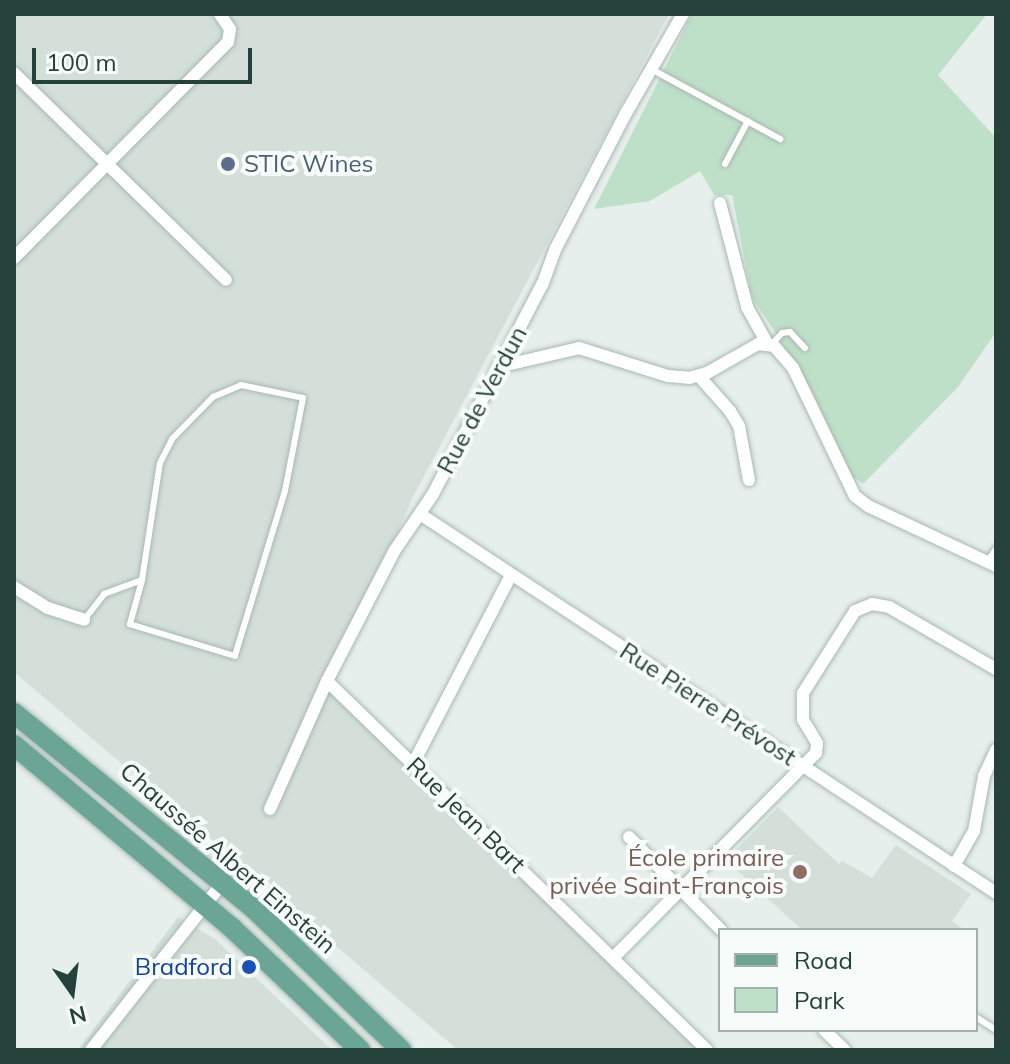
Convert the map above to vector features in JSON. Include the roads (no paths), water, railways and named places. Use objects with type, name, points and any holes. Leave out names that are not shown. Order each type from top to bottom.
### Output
[{"type":"main road","name":"Chaussée Albert Einstein","points":[[14,713],[223,882],[401,1050]]},
{"type":"main road","name":"Chaussée Albert Einstein","points":[[14,745],[205,905],[360,1050]]},
{"type":"street","points":[[14,258],[228,42],[230,29],[220,14]]},
{"type":"street","name":"Rue de Verdun","points":[[270,809],[327,681],[395,550],[420,514],[626,113],[683,14]]},
{"type":"street","points":[[14,73],[226,280]]},
{"type":"street","points":[[720,203],[747,307],[769,344],[793,368],[855,496],[868,506],[992,564]]},
{"type":"street","points":[[498,367],[579,348],[668,376],[699,376],[758,344],[769,344]]},
{"type":"street","points":[[699,376],[735,419],[749,480]]},
{"type":"street","name":"Rue Pierre Prévost","points":[[420,514],[996,893]]},
{"type":"street","points":[[413,764],[511,575]]},
{"type":"street","points":[[14,587],[48,608],[84,620]]},
{"type":"street","points":[[613,958],[804,766],[818,747],[803,720],[803,693],[845,624],[862,606],[889,607],[996,669]]},
{"type":"street","name":"Rue Jean Bart","points":[[327,681],[707,1050]]},
{"type":"street","points":[[954,866],[974,831],[984,776],[996,750]]},
{"type":"street","points":[[629,837],[719,928]]},
{"type":"street","points":[[91,1050],[223,882]]},
{"type":"street","points":[[826,1032],[845,1050]]},
{"type":"lane","points":[[653,70],[780,139]]},
{"type":"lane","points":[[725,164],[748,121]]},
{"type":"lane","points":[[769,344],[782,333],[790,332],[805,348]]},
{"type":"lane","points":[[241,385],[303,398],[285,491],[235,656],[130,624],[142,580],[160,463],[172,439],[213,397],[241,385]]},
{"type":"lane","points":[[992,564],[996,549]]},
{"type":"lane","points":[[84,620],[104,594],[142,580]]},
{"type":"lane","points":[[978,1018],[996,1030]]},
{"type":"place","name":"STIC Wines","points":[[228,164]]},
{"type":"place","name":"École primaire privée Saint-François","points":[[800,872]]},
{"type":"place","name":"Bradford","points":[[249,967]]}]
